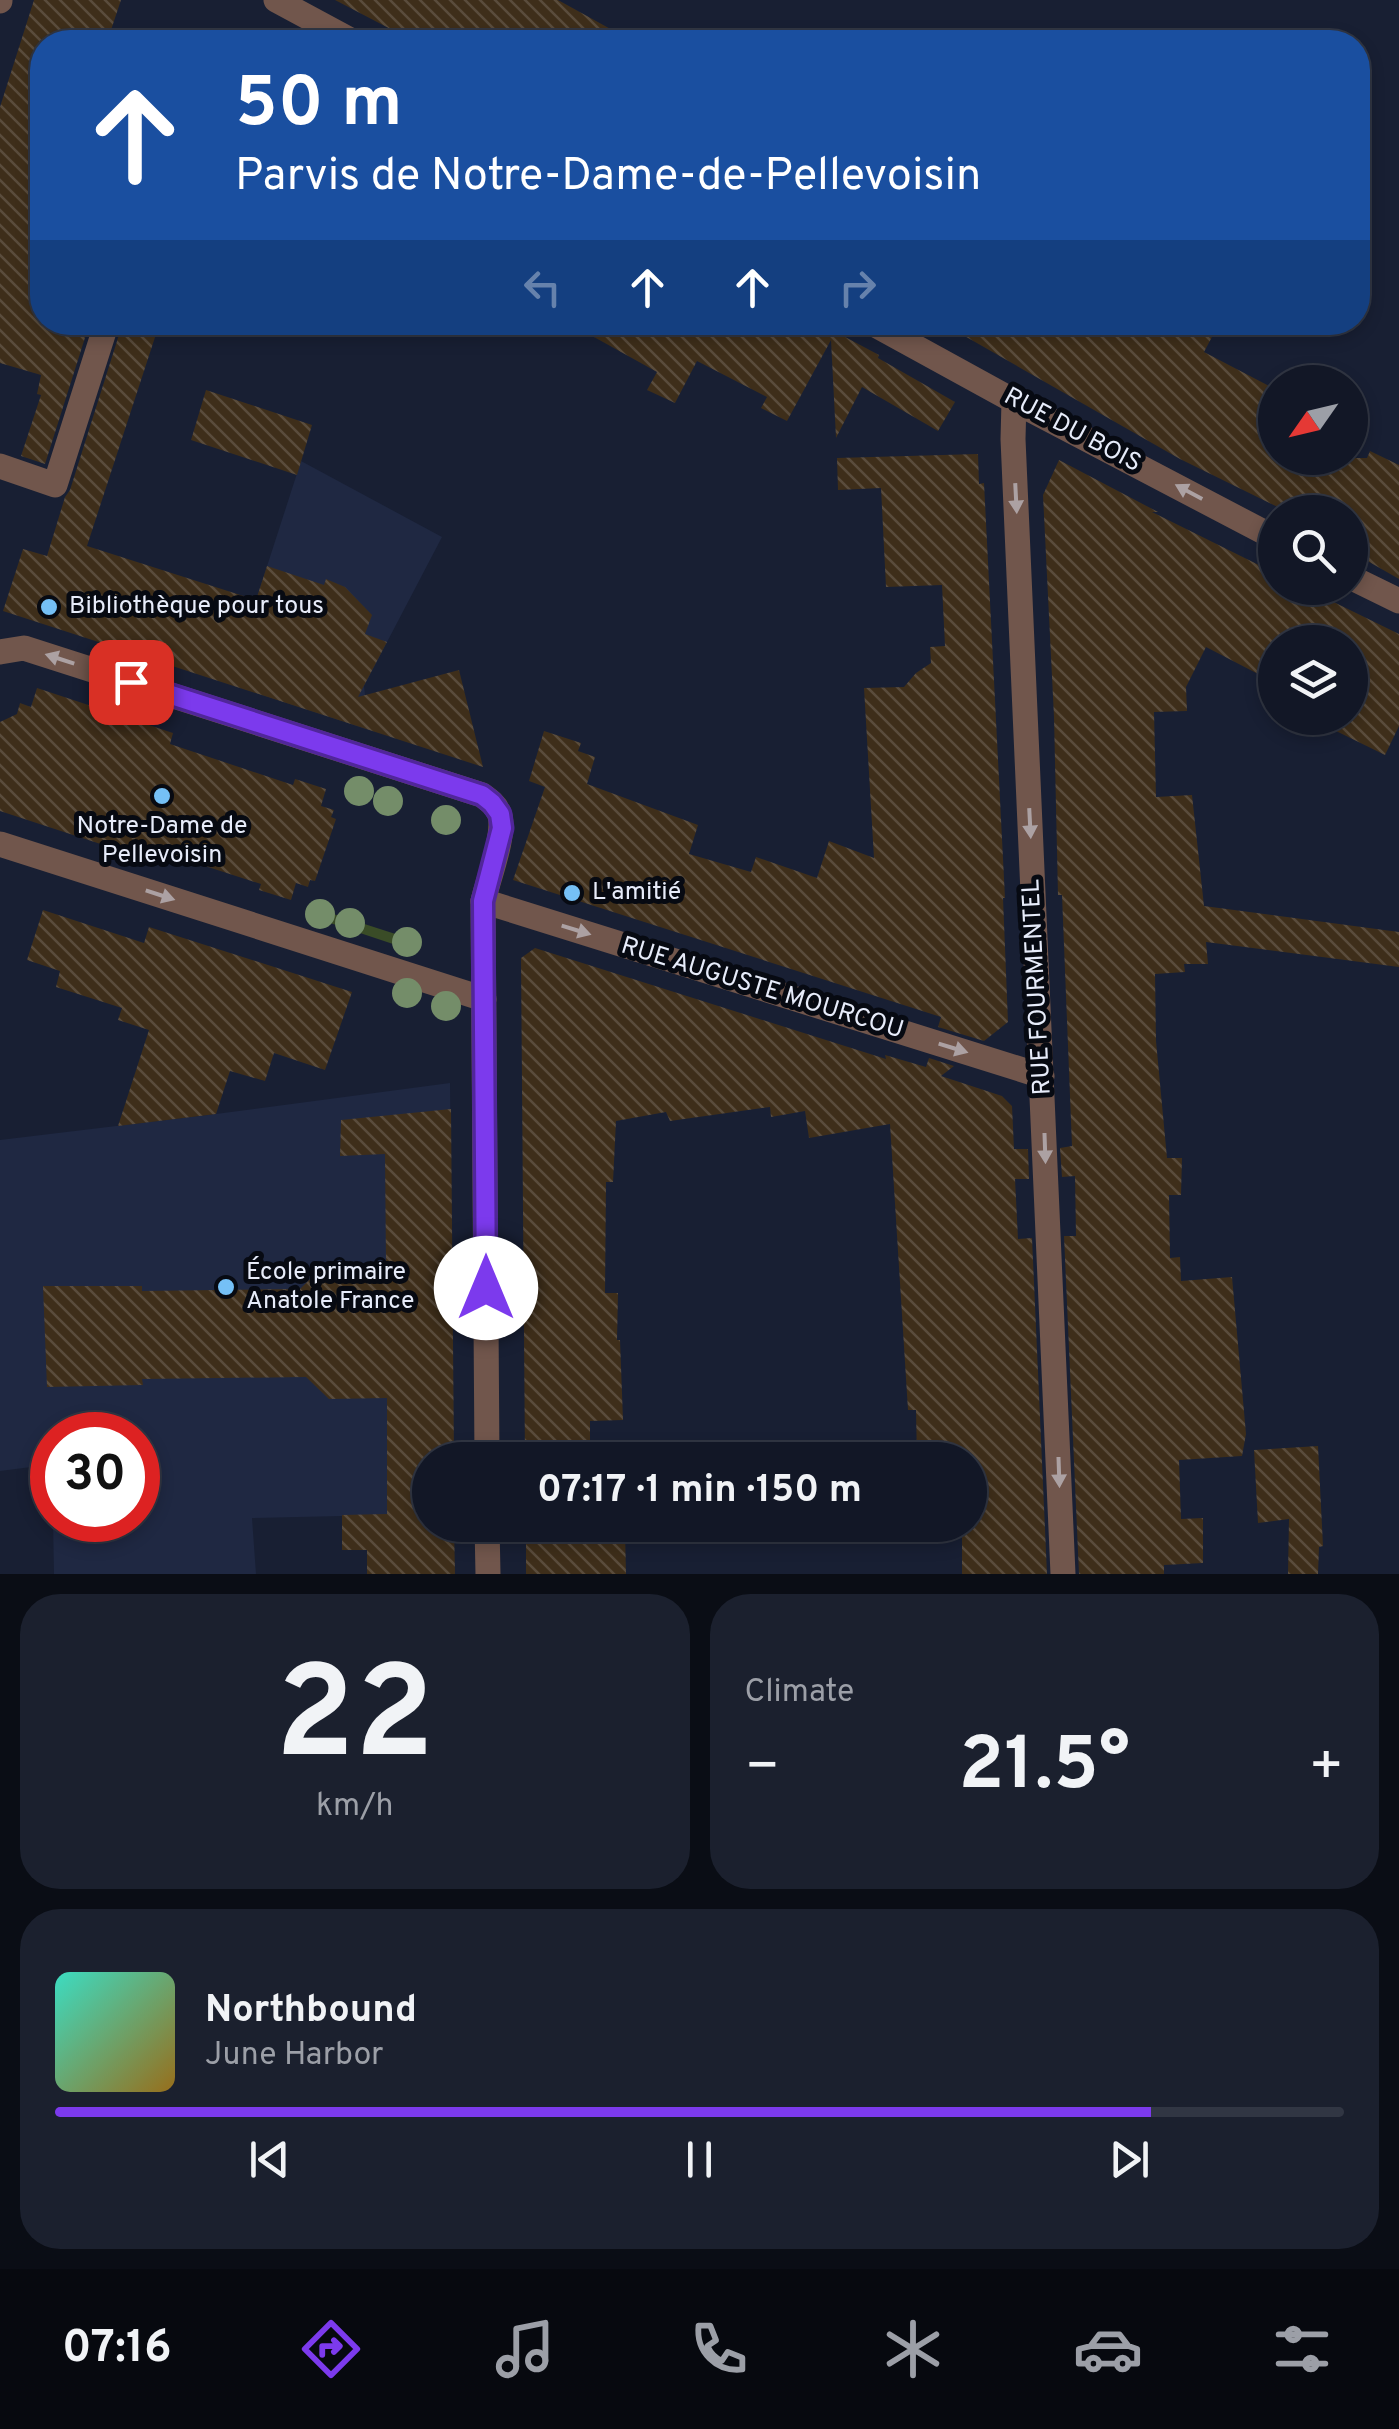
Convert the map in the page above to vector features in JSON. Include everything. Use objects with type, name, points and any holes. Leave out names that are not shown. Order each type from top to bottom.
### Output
[{"type":"street","points":[[276,0],[332,30]]},
{"type":"street","points":[[0,466],[55,484],[103,335]]},
{"type":"street","name":"RUE DU BOIS","points":[[894,335],[1258,529]]},
{"type":"street","name":"RUE FOURMENTEL","points":[[1014,401],[1063,1574]]},
{"type":"street","points":[[1368,586],[1399,601]]},
{"type":"street","points":[[0,652],[24,648],[482,795],[500,814],[502,828],[483,901],[487,1442]]},
{"type":"street","points":[[0,844],[484,999]]},
{"type":"street","name":"RUE AUGUSTE MOURCOU","points":[[483,901],[1042,1076]]},
{"type":"street","points":[[487,1542],[488,1574]]},
{"type":"shaded area","points":[[301,461],[442,537],[364,686],[369,730],[229,684]]},
{"type":"shaded area","name":"École primaire Anatole France","points":[[450,1083],[454,1442],[412,1442],[412,1514],[252,1518],[256,1574],[54,1574],[53,1542],[160,1542],[160,1412],[30,1412],[30,1467],[0,1471],[0,1140]]},
{"type":"green space","points":[[318,909],[411,939],[408,949],[315,918]]},
{"type":"building","points":[[34,0],[121,0],[111,30],[30,30],[30,335],[86,335],[45,464],[21,456],[41,395],[37,394],[41,375],[0,363],[0,107]]},
{"type":"building","points":[[335,0],[558,0],[612,30],[392,30]]},
{"type":"building","points":[[119,335],[156,335],[87,546],[256,600],[267,566],[324,585],[326,579],[345,587],[372,615],[365,634],[387,642],[358,697],[459,670],[483,767],[3,611],[23,549],[47,556]]},
{"type":"building","points":[[590,335],[841,335],[955,402],[938,431],[862,387],[836,438],[831,340],[787,421],[761,408],[767,397],[697,361],[675,403],[647,390],[657,372]]},
{"type":"building","points":[[963,335],[1213,335],[1204,352],[1258,380],[1258,475],[1368,475],[1370,451],[1399,465],[1399,579],[1368,561],[1368,495],[1258,497],[1180,459]]},
{"type":"building","points":[[206,390],[312,425],[297,475],[191,440]]},
{"type":"building","points":[[978,454],[979,484],[984,483],[1008,1022],[984,1041],[938,1027],[941,1017],[513,880],[545,787],[529,781],[544,731],[581,743],[578,751],[595,757],[587,784],[698,825],[689,854],[751,872],[756,857],[817,878],[829,841],[874,858],[864,688],[904,687],[931,663],[930,647],[945,646],[942,585],[886,587],[881,488],[838,490],[837,458]]},
{"type":"building","points":[[1059,460],[1258,565],[1258,605],[1340,605],[1399,634],[1399,726],[1385,755],[1344,735],[1368,735],[1368,625],[1258,625],[1258,674],[1206,647],[1186,687],[1187,711],[1154,712],[1156,797],[1192,795],[1204,906],[1399,932],[1399,967],[1206,942],[1208,964],[1184,964],[1185,972],[1155,974],[1156,1041],[1167,1158],[1182,1158],[1181,1195],[1169,1195],[1170,1258],[1180,1257],[1181,1281],[1232,1277],[1246,1434],[1242,1456],[1179,1460],[1181,1519],[1203,1518],[1203,1563],[1164,1565],[1164,1574],[1079,1574],[1064,1236],[1076,1236],[1075,1176],[1062,1177],[1060,1148],[1072,1146],[1043,495]]},
{"type":"building","name":"Notre-Dame de Pellevoisin","points":[[37,688],[173,733],[170,744],[293,785],[295,779],[326,789],[321,806],[334,810],[331,817],[336,819],[315,881],[310,880],[308,887],[296,883],[291,900],[259,890],[261,884],[137,844],[134,855],[0,811],[0,722],[17,714],[20,703],[31,707]]},
{"type":"building","points":[[43,910],[144,943],[149,927],[352,992],[325,1070],[274,1053],[265,1081],[230,1071],[216,1114],[118,1126],[149,1030],[118,1020],[122,1008],[56,987],[60,971],[27,960]]},
{"type":"building","points":[[535,948],[886,1059],[885,1055],[926,1067],[929,1058],[954,1066],[941,1076],[1002,1096],[1012,1106],[1014,1149],[1028,1149],[1029,1179],[1015,1179],[1018,1239],[1032,1238],[1047,1574],[962,1574],[962,1542],[987,1542],[987,1442],[917,1442],[916,1410],[908,1410],[890,1124],[809,1138],[805,1111],[771,1117],[770,1107],[670,1121],[666,1112],[616,1121],[613,1182],[606,1182],[605,1293],[618,1293],[623,1420],[590,1421],[590,1442],[525,1442],[521,958]]},
{"type":"building","points":[[451,1109],[454,1442],[412,1442],[412,1542],[454,1542],[455,1574],[367,1574],[367,1550],[342,1550],[342,1515],[387,1514],[387,1398],[329,1399],[306,1377],[142,1379],[143,1385],[47,1387],[43,1286],[142,1286],[142,1291],[300,1289],[323,1266],[386,1265],[385,1154],[340,1156],[341,1120]]},
{"type":"building","points":[[1318,1446],[1323,1546],[1319,1547],[1318,1574],[1288,1574],[1289,1519],[1258,1523],[1254,1450]]},
{"type":"building","points":[[526,1542],[625,1542],[626,1574],[526,1574]]},
{"type":"place","name":"Bibliothèque pour tous","points":[[49,607]]},
{"type":"place","name":"Notre-Dame de Pellevoisin","points":[[162,796]]},
{"type":"place","name":"L'amitié","points":[[572,893]]},
{"type":"place","name":"École primaire Anatole France","points":[[226,1287]]},
{"type":"route","points":[[131,682],[482,795],[500,814],[502,828],[483,901],[486,1288]]}]
